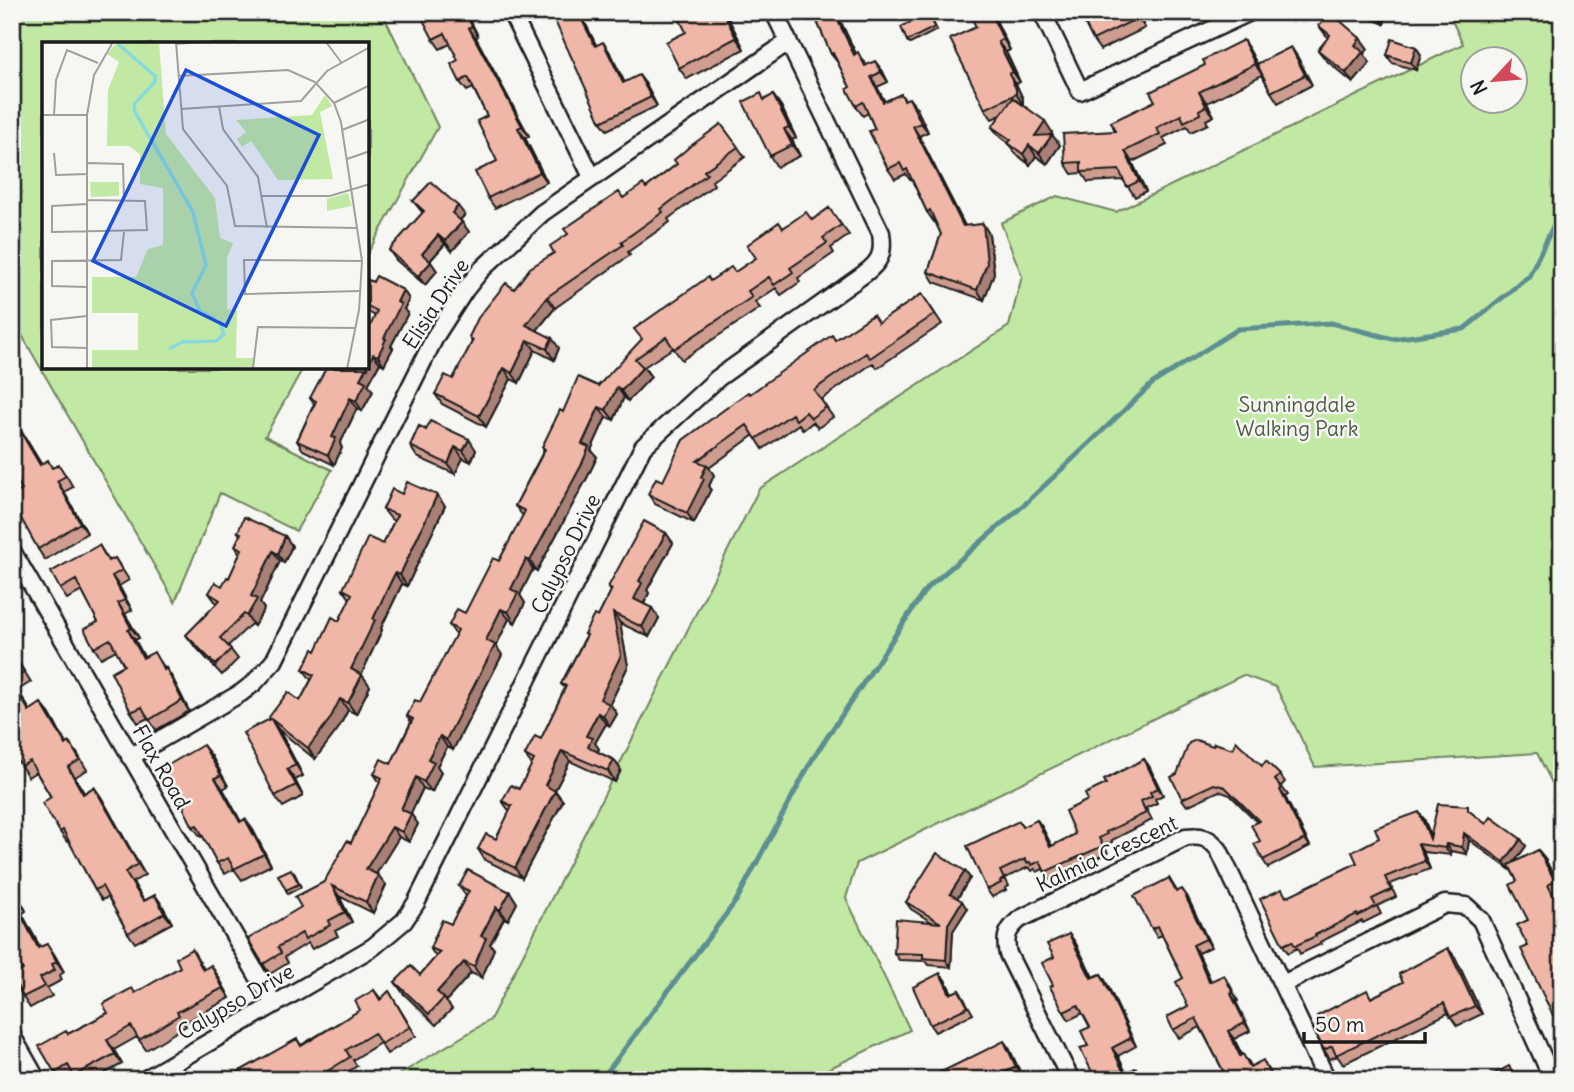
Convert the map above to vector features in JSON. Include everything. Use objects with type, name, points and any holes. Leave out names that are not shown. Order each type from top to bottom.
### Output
[{"type":"street","points":[[511,12],[592,177]]},
{"type":"street","name":"Calypso Drive","points":[[144,1080],[373,947],[404,921],[416,903],[643,447],[718,378],[881,259],[881,233],[774,12]]},
{"type":"street","points":[[1042,12],[1080,91],[1250,12]]},
{"type":"street","name":"Elisia Drive","points":[[131,757],[241,693],[274,661],[430,346],[481,270],[542,213],[788,42]]},
{"type":"street","name":"Flax Road","points":[[12,551],[274,1004]]},
{"type":"street","name":"Kalmia Crescent","points":[[1071,1080],[1008,954],[1006,934],[1020,919],[1186,837],[1205,837],[1219,850],[1327,1080]]},
{"type":"street","points":[[1283,984],[1445,904],[1466,906],[1481,920],[1553,1080]]},
{"type":"street","points":[[12,1036],[37,1080]]},
{"type":"green space","points":[[12,12],[382,12],[438,127],[369,251],[369,42],[42,42],[42,369],[302,369],[265,436],[332,470],[296,531],[220,493],[175,602],[12,318]]},
{"type":"green space","name":"Sunningdale Walking Park","points":[[1448,12],[1562,12],[1562,803],[1537,753],[1315,767],[1276,687],[1243,675],[857,863],[846,898],[910,1030],[805,1080],[390,1080],[490,1020],[759,489],[1009,326],[1022,276],[1001,223],[1057,196],[1116,212],[1458,46],[1458,116],[1528,116],[1528,46],[1459,46],[1463,44]]},
{"type":"building","points":[[419,12],[464,12],[472,26],[469,28],[522,126],[518,128],[540,172],[488,198],[475,172],[497,161],[477,121],[487,116],[468,77],[460,82],[451,64],[458,60],[445,33],[433,39]]},
{"type":"building","points":[[562,12],[578,12],[595,46],[603,42],[623,83],[639,75],[651,97],[601,122],[553,17]]},
{"type":"building","points":[[676,12],[723,12],[736,38],[679,68],[666,42],[686,32]]},
{"type":"building","points":[[813,12],[834,12],[854,55],[858,52],[865,66],[875,61],[881,72],[871,77],[883,102],[901,94],[904,100],[909,98],[921,123],[913,126],[963,226],[983,224],[987,263],[977,290],[928,272],[941,234],[930,210],[927,212],[907,169],[904,171],[900,163],[888,169],[869,131],[875,129],[863,102],[856,106],[847,89],[850,87],[833,53],[831,54]]},
{"type":"building","points":[[928,12],[940,12],[931,18],[935,27],[907,41],[901,27]]},
{"type":"building","points":[[969,12],[990,12],[1003,39],[998,42],[1013,72],[1009,74],[1016,89],[1016,94],[985,109],[950,39],[976,27]]},
{"type":"building","points":[[1079,12],[1135,12],[1138,18],[1093,40]]},
{"type":"building","points":[[1330,12],[1360,38],[1355,45],[1363,52],[1346,73],[1318,50],[1330,35],[1319,26]]},
{"type":"building","points":[[1392,39],[1416,47],[1411,63],[1387,55]]},
{"type":"building","points":[[1243,40],[1255,64],[1199,92],[1206,106],[1199,110],[1200,114],[1184,122],[1181,115],[1156,128],[1160,134],[1125,151],[1139,181],[1127,187],[1119,170],[1081,172],[1081,162],[1065,163],[1063,134],[1115,131],[1111,122],[1155,101],[1150,92],[1205,65],[1203,60]]},
{"type":"building","points":[[1291,47],[1305,75],[1271,92],[1257,64]]},
{"type":"building","points":[[761,93],[764,100],[773,95],[789,127],[784,129],[792,145],[770,156],[743,102]]},
{"type":"building","points":[[1013,98],[1045,121],[1035,136],[1052,135],[1039,153],[1029,145],[1023,154],[1008,143],[1011,140],[992,127]]},
{"type":"building","points":[[721,124],[738,147],[704,171],[707,174],[661,209],[663,212],[621,242],[623,245],[547,297],[526,325],[552,338],[547,349],[528,340],[512,373],[504,368],[479,416],[435,394],[445,375],[453,379],[473,340],[469,337],[478,318],[506,283],[514,289],[530,268],[554,253],[550,246],[568,234],[564,229],[619,192],[623,198],[643,184],[646,188],[677,164],[674,160],[688,148]]},
{"type":"building","points":[[431,182],[458,206],[452,213],[462,222],[445,241],[438,235],[422,254],[431,262],[418,276],[389,250],[424,211],[413,201]]},
{"type":"building","points":[[829,208],[841,225],[823,238],[827,243],[790,268],[793,272],[774,285],[769,277],[748,291],[752,297],[674,349],[666,337],[635,359],[643,367],[621,391],[617,387],[606,410],[599,407],[582,444],[589,447],[581,466],[530,561],[526,559],[511,589],[518,593],[508,612],[501,609],[486,640],[495,645],[446,740],[440,736],[428,759],[434,762],[424,782],[416,777],[401,809],[411,814],[402,832],[392,827],[366,869],[378,875],[366,902],[332,886],[345,912],[328,921],[330,925],[305,939],[302,933],[278,947],[281,953],[263,964],[248,939],[301,907],[295,897],[324,882],[347,841],[351,843],[382,778],[374,774],[381,759],[391,764],[413,719],[407,716],[415,700],[420,702],[458,630],[449,625],[457,609],[465,613],[493,558],[499,561],[525,511],[515,506],[578,377],[598,386],[642,339],[634,329],[708,277],[710,281],[731,267],[735,272],[756,258],[747,245],[779,222],[783,228],[806,212],[812,220]]},
{"type":"building","points":[[376,276],[403,290],[397,302],[401,304],[384,338],[386,339],[378,356],[373,354],[369,363],[369,329],[377,311],[369,307],[369,280],[373,282]]},
{"type":"building","points":[[922,294],[935,314],[870,358],[866,353],[814,390],[826,407],[811,418],[806,412],[796,420],[792,414],[756,439],[747,425],[697,461],[707,465],[701,477],[704,479],[687,513],[648,494],[656,478],[663,481],[683,440],[748,392],[750,394],[832,335],[835,340],[873,315],[878,323]]},
{"type":"building","points":[[325,369],[365,369],[360,379],[366,382],[356,401],[350,398],[332,437],[336,438],[328,455],[297,441],[316,401],[310,398]]},
{"type":"building","points":[[12,417],[40,465],[48,460],[52,468],[59,465],[66,476],[57,481],[80,523],[38,549],[12,502],[12,495],[22,490],[12,471]]},
{"type":"building","points":[[430,421],[469,439],[463,451],[455,447],[448,464],[410,446],[419,426],[426,430]]},
{"type":"building","points":[[407,482],[437,495],[400,575],[395,573],[351,669],[362,675],[348,703],[340,699],[330,719],[308,748],[271,719],[296,765],[287,769],[296,785],[275,796],[243,733],[270,719],[288,692],[300,701],[314,675],[303,669],[313,649],[316,651],[332,617],[339,621],[352,594],[343,589],[368,537],[383,544],[397,515],[383,509],[392,489],[402,494]]},
{"type":"building","points":[[244,517],[285,536],[278,554],[273,551],[251,596],[257,599],[247,616],[244,614],[220,638],[231,649],[216,665],[186,635],[220,600],[209,593],[215,582],[222,586],[227,577],[229,578],[242,549],[235,546]]},
{"type":"building","points":[[644,521],[666,533],[639,581],[642,583],[634,599],[652,608],[642,627],[613,613],[621,655],[600,699],[609,704],[603,716],[598,713],[586,736],[592,738],[588,747],[614,760],[608,771],[562,751],[545,785],[555,791],[515,868],[478,849],[486,834],[496,839],[512,806],[502,801],[511,785],[519,789],[534,760],[525,755],[535,736],[541,739],[566,686],[561,684],[587,635],[584,634],[594,615],[598,617],[612,589],[608,587]]},
{"type":"building","points":[[99,545],[108,561],[115,558],[122,570],[112,576],[125,600],[118,603],[131,628],[128,630],[143,658],[154,652],[164,670],[166,668],[182,700],[149,720],[142,707],[131,712],[111,672],[124,665],[110,639],[94,648],[84,629],[98,622],[76,580],[60,589],[51,572]]},
{"type":"building","points":[[14,655],[24,672],[12,678],[12,656]]},
{"type":"building","points":[[12,682],[29,711],[41,703],[66,745],[69,742],[80,760],[68,767],[83,794],[94,787],[138,864],[125,872],[141,898],[144,901],[155,895],[164,913],[128,933],[102,886],[95,890],[63,830],[60,832],[42,803],[51,797],[30,761],[21,766],[12,752]]},
{"type":"building","points":[[1196,740],[1233,749],[1236,741],[1262,766],[1266,761],[1280,775],[1275,780],[1282,788],[1280,790],[1305,839],[1263,860],[1254,844],[1260,841],[1251,825],[1259,821],[1225,787],[1214,784],[1182,799],[1171,777],[1177,774],[1189,743]]},
{"type":"building","points":[[203,745],[221,775],[215,778],[240,822],[245,819],[264,854],[234,869],[228,858],[217,863],[197,825],[193,827],[183,807],[185,806],[163,768]]},
{"type":"building","points":[[1144,759],[1158,788],[1150,792],[1152,796],[1141,801],[1146,813],[1106,832],[1107,834],[1099,838],[1103,846],[1045,872],[1040,861],[1032,865],[1025,859],[1000,871],[1004,879],[987,890],[967,846],[1019,821],[1022,827],[1037,820],[1050,847],[1075,834],[1065,811],[1088,800],[1085,794],[1106,784],[1104,780]]},
{"type":"building","points":[[1438,804],[1468,806],[1468,810],[1486,824],[1491,817],[1521,839],[1504,862],[1464,833],[1462,847],[1446,844],[1445,848],[1418,844],[1425,861],[1385,877],[1391,890],[1372,899],[1376,906],[1295,946],[1292,941],[1283,945],[1260,899],[1282,889],[1286,897],[1357,863],[1352,852],[1379,838],[1375,828],[1419,812],[1430,839]]},
{"type":"building","points":[[1538,850],[1555,881],[1548,885],[1559,907],[1562,906],[1562,1034],[1521,949],[1528,946],[1517,925],[1528,920],[1510,885],[1517,881],[1509,865]]},
{"type":"building","points":[[937,853],[965,871],[950,894],[962,901],[948,924],[946,960],[923,958],[923,954],[894,953],[896,919],[941,923],[906,902]]},
{"type":"building","points":[[291,869],[299,884],[286,890],[278,875]]},
{"type":"building","points":[[468,870],[510,892],[500,910],[496,907],[481,936],[486,938],[474,967],[464,962],[437,992],[444,998],[429,1014],[395,982],[411,966],[420,975],[440,952],[430,948],[442,920],[451,924],[469,891],[459,886]]},
{"type":"building","points":[[1169,878],[1176,892],[1182,889],[1206,939],[1193,945],[1209,982],[1224,975],[1245,1023],[1228,1031],[1240,1056],[1243,1054],[1250,1067],[1263,1060],[1272,1078],[1228,1080],[1196,1018],[1173,1030],[1167,1017],[1188,1006],[1176,982],[1183,978],[1158,926],[1152,929],[1134,896]]},
{"type":"building","points":[[12,888],[19,901],[15,903],[38,948],[47,944],[57,962],[52,964],[55,970],[40,978],[45,986],[23,997],[12,977],[23,970],[12,950]]},
{"type":"building","points":[[1069,934],[1091,978],[1101,974],[1131,1038],[1112,1048],[1124,1073],[1136,1068],[1138,1073],[1144,1070],[1149,1080],[1096,1080],[1080,1048],[1088,1046],[1081,1031],[1090,1027],[1078,1005],[1064,1012],[1050,987],[1053,985],[1042,963],[1054,957],[1047,944]]},
{"type":"building","points":[[1448,948],[1475,1006],[1450,1017],[1444,1003],[1336,1055],[1332,1046],[1324,1050],[1313,1028],[1321,1024],[1317,1016],[1367,990],[1371,998],[1403,982],[1399,974]]},
{"type":"building","points":[[192,949],[203,970],[211,965],[223,988],[177,1012],[179,1015],[139,1040],[131,1026],[107,1040],[115,1054],[74,1076],[68,1065],[55,1073],[39,1046],[108,1013],[103,1004],[132,988],[135,993],[180,967],[176,958]]},
{"type":"building","points":[[940,973],[950,994],[959,990],[968,1007],[930,1025],[913,987]]},
{"type":"building","points":[[374,990],[380,1000],[389,991],[410,1027],[381,1044],[374,1033],[346,1050],[350,1057],[313,1080],[224,1080],[297,1039],[301,1046],[360,1010],[355,1001]]},
{"type":"building","points":[[1004,1041],[1016,1067],[1001,1074],[1004,1080],[925,1080]]},
{"type":"building","points":[[1509,1066],[1516,1080],[1482,1080]]},
{"type":"waterway","points":[[601,1080],[736,901],[812,760],[926,589],[1025,504],[1153,383],[1238,329],[1331,323],[1393,339],[1464,329],[1529,276],[1558,216],[1562,126]]}]
